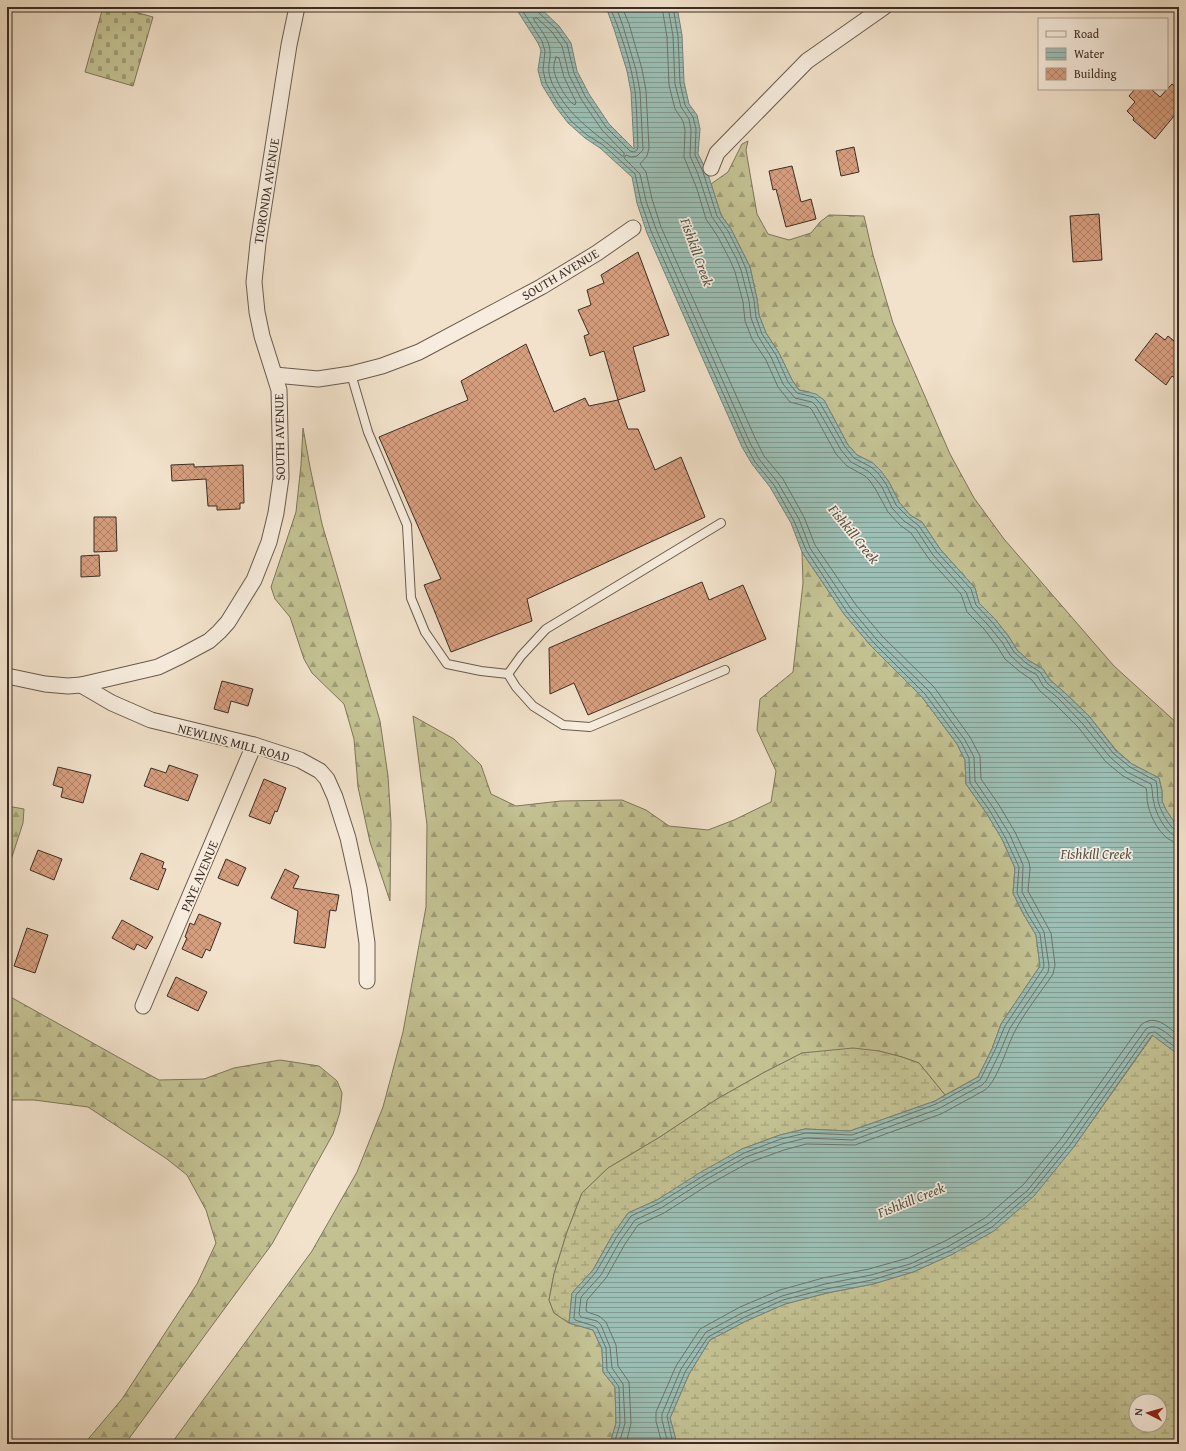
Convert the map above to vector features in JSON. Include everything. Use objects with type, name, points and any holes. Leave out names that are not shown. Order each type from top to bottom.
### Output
[{"type":"street","name":"TIORONDA AVENUE","points":[[275,375],[262,336],[257,312],[254,282],[258,243],[289,45],[297,7]]},
{"type":"street","points":[[710,168],[717,153],[807,61],[884,7]]},
{"type":"street","name":"SOUTH AVENUE","points":[[7,676],[45,684],[68,686],[81,685],[158,667],[209,641],[219,632],[232,616],[254,580],[269,542],[276,512],[281,478],[279,390],[275,375],[318,379],[350,374],[382,366],[419,352],[541,287],[597,253],[633,228]]},
{"type":"street","name":"NEWLINS MILL ROAD","points":[[81,685],[112,703],[151,720],[254,745],[300,760],[320,771],[327,779],[348,838],[359,888],[367,943],[367,981]]},
{"type":"street","name":"PAYE AVENUE","points":[[143,1006],[254,745]]},
{"type":"lane","points":[[350,374],[368,432],[407,524],[411,598],[425,632],[446,664],[481,672],[508,674]]},
{"type":"lane","points":[[508,674],[521,656],[546,629],[721,523]]},
{"type":"lane","points":[[508,674],[516,687],[533,706],[563,725],[590,727],[726,670]]},
{"type":"green space","points":[[103,7],[117,7],[153,17],[133,86],[85,72]]},
{"type":"green space","points":[[748,141],[746,150],[757,214],[768,234],[789,240],[811,233],[820,222],[829,215],[864,216],[873,255],[893,323],[950,454],[974,498],[1004,539],[1114,666],[1179,725],[1179,829],[1166,810],[1162,801],[1162,791],[1159,778],[1132,764],[1116,750],[1089,716],[1050,680],[1043,669],[1028,660],[1017,650],[995,619],[979,603],[975,588],[940,549],[922,522],[910,515],[899,502],[889,482],[873,463],[857,455],[848,445],[824,400],[809,392],[799,390],[792,380],[779,353],[766,333],[759,315],[750,267],[731,229],[721,215],[711,184],[728,172],[742,144]]},
{"type":"green space","points":[[303,428],[322,524],[380,721],[388,776],[391,823],[390,901],[370,842],[358,787],[354,739],[344,704],[312,673],[304,659],[290,617],[275,599],[271,587],[296,512]]},
{"type":"green space","points":[[802,552],[844,614],[871,646],[922,697],[957,744],[965,760],[966,784],[1002,839],[1015,868],[1013,893],[1036,935],[1040,966],[1001,1024],[992,1049],[978,1077],[945,1095],[919,1063],[902,1057],[879,1051],[802,1053],[717,1099],[660,1137],[608,1168],[582,1193],[567,1232],[554,1274],[549,1300],[554,1313],[569,1323],[593,1330],[602,1349],[603,1372],[615,1387],[616,1423],[610,1444],[171,1444],[312,1251],[357,1172],[383,1107],[403,1032],[426,907],[427,825],[413,716],[454,739],[481,765],[491,794],[516,806],[561,801],[622,800],[646,810],[669,826],[708,830],[734,820],[771,802],[776,771],[757,730],[760,699],[793,672],[803,583]]},
{"type":"green space","points":[[7,806],[24,809],[23,823],[7,872]]},
{"type":"green space","points":[[7,995],[159,1080],[204,1079],[234,1068],[280,1060],[319,1066],[337,1081],[342,1093],[340,1112],[333,1134],[272,1244],[125,1444],[84,1444],[122,1399],[197,1284],[216,1243],[206,1210],[187,1175],[167,1159],[88,1107],[34,1100],[7,1100]]},
{"type":"green space","points":[[1153,1035],[1179,1055],[1179,1444],[677,1444],[670,1418],[689,1374],[710,1340],[746,1321],[785,1304],[827,1293],[873,1284],[913,1272],[953,1254],[1073,1148]]},
{"type":"green space","points":[[853,1048],[879,1051],[919,1063],[945,1095],[935,1101],[850,1131],[805,1129],[780,1135],[742,1149],[657,1200],[628,1213],[612,1236],[593,1270],[572,1293],[569,1323],[554,1313],[549,1300],[554,1274],[567,1232],[582,1193],[608,1168],[660,1137],[717,1099],[802,1053]]},
{"type":"water","name":"Fishkill Creek","points":[[515,7],[539,7],[559,26],[571,43],[577,71],[589,94],[609,124],[634,149],[631,92],[627,71],[606,7],[677,7],[682,35],[684,82],[689,104],[697,115],[700,129],[698,154],[707,171],[721,215],[731,229],[750,267],[759,315],[766,333],[779,353],[792,380],[799,390],[816,394],[824,400],[848,445],[857,455],[873,463],[881,471],[889,482],[899,502],[910,515],[922,522],[940,549],[975,588],[979,603],[995,619],[1017,650],[1028,660],[1043,669],[1050,680],[1089,716],[1116,751],[1132,764],[1159,778],[1162,791],[1162,801],[1166,810],[1179,829],[1179,1055],[1152,1035],[1073,1148],[1034,1196],[994,1231],[953,1254],[913,1272],[873,1284],[827,1293],[785,1304],[746,1321],[710,1340],[689,1374],[670,1418],[677,1444],[610,1444],[616,1423],[615,1387],[603,1372],[602,1349],[593,1330],[569,1323],[572,1293],[593,1270],[612,1236],[628,1213],[657,1200],[701,1172],[742,1149],[780,1135],[805,1129],[850,1131],[935,1101],[978,1077],[992,1049],[1001,1024],[1040,966],[1036,935],[1013,893],[1015,868],[1002,839],[966,784],[965,760],[957,744],[922,697],[871,646],[844,614],[802,552],[791,523],[770,487],[752,464],[742,447],[647,233],[637,203],[632,177],[600,148],[585,138],[568,123],[555,106],[542,85],[538,70],[541,50]]},
{"type":"building","points":[[1172,84],[1179,90],[1179,110],[1155,139],[1133,120],[1134,118],[1127,111],[1135,102],[1129,96],[1134,90],[1152,90],[1160,97]]},
{"type":"building","points":[[854,147],[859,172],[841,176],[836,151]]},
{"type":"building","points":[[792,166],[801,202],[811,199],[816,219],[786,227],[776,189],[773,190],[769,171]]},
{"type":"building","points":[[1099,214],[1102,260],[1073,262],[1070,216]]},
{"type":"building","points":[[638,252],[669,335],[633,347],[645,391],[618,400],[604,351],[590,356],[584,336],[589,334],[578,310],[591,305],[587,290],[604,283],[601,275]]},
{"type":"building","points":[[1156,333],[1165,340],[1168,336],[1179,345],[1179,381],[1172,376],[1166,385],[1135,360]]},
{"type":"building","points":[[526,344],[554,412],[585,398],[589,406],[618,400],[628,429],[638,429],[655,470],[681,457],[705,517],[527,599],[532,621],[451,652],[424,585],[441,579],[379,437],[468,400],[461,381]]},
{"type":"building","points":[[194,464],[194,467],[243,465],[244,503],[240,503],[240,509],[217,510],[217,506],[208,506],[206,479],[172,481],[171,465]]},
{"type":"building","points":[[94,517],[116,517],[117,551],[94,552]]},
{"type":"building","points":[[99,555],[100,576],[81,577],[81,556]]},
{"type":"building","points":[[702,582],[709,600],[743,585],[766,639],[588,715],[574,683],[550,694],[549,648]]},
{"type":"building","points":[[222,681],[253,689],[248,706],[231,701],[228,713],[214,709]]},
{"type":"building","points":[[169,765],[198,775],[188,801],[144,786],[151,768],[166,773]]},
{"type":"building","points":[[58,767],[91,775],[83,803],[61,797],[63,788],[53,785]]},
{"type":"building","points":[[264,779],[286,788],[277,812],[275,811],[270,824],[249,816]]},
{"type":"building","points":[[38,850],[62,859],[54,880],[30,870]]},
{"type":"building","points":[[141,853],[164,862],[162,868],[166,869],[158,890],[130,879]]},
{"type":"building","points":[[226,859],[246,868],[238,886],[218,878]]},
{"type":"building","points":[[285,869],[299,876],[293,888],[339,895],[336,911],[330,910],[325,948],[294,943],[298,911],[271,898]]},
{"type":"building","points":[[199,914],[221,923],[210,951],[206,949],[202,958],[182,949],[187,938],[185,937],[190,923],[194,925]]},
{"type":"building","points":[[122,920],[153,937],[146,949],[137,944],[134,950],[112,938]]},
{"type":"building","points":[[27,928],[48,935],[35,973],[14,966]]},
{"type":"building","points":[[176,977],[207,992],[198,1011],[167,996]]}]
